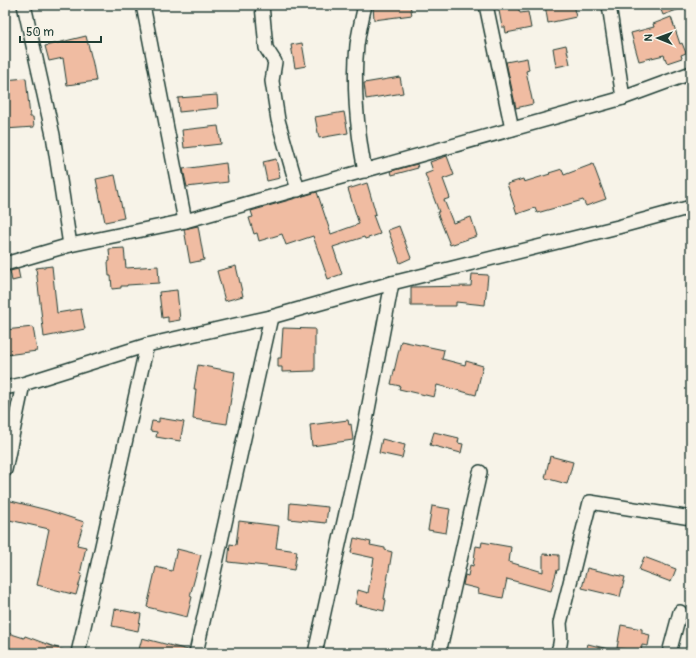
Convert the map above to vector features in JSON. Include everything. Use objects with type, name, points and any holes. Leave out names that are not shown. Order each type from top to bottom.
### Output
[{"type":"street","points":[[24,5],[53,135],[70,245]]},
{"type":"street","points":[[143,5],[185,221]]},
{"type":"street","points":[[262,5],[266,48],[275,62],[272,81],[278,120],[298,190]]},
{"type":"street","points":[[364,5],[357,45],[356,94],[359,140],[365,171]]},
{"type":"street","points":[[486,5],[512,129]]},
{"type":"street","points":[[609,5],[623,98]]},
{"type":"street","points":[[5,264],[70,245],[185,221],[298,190],[623,98],[691,72]]},
{"type":"street","points":[[5,388],[23,384],[147,345],[271,317],[392,282],[618,227],[691,207]]},
{"type":"street","points":[[314,653],[364,431],[392,282]]},
{"type":"street","points":[[196,653],[271,317]]},
{"type":"street","points":[[78,653],[147,345]]},
{"type":"street","points":[[5,470],[23,384]]},
{"type":"street","points":[[439,653],[480,472]]},
{"type":"street","points":[[557,653],[560,647],[560,623],[590,502],[691,518]]},
{"type":"street","points":[[669,653],[680,612]]},
{"type":"building","points":[[373,5],[410,5],[412,15],[374,20]]},
{"type":"building","points":[[498,5],[517,5],[520,13],[528,12],[531,28],[506,33],[505,27],[502,27]]},
{"type":"building","points":[[545,5],[573,5],[576,17],[548,23]]},
{"type":"building","points":[[659,5],[688,5],[688,6],[663,15]]},
{"type":"building","points":[[671,17],[680,44],[682,43],[686,53],[681,55],[682,58],[667,63],[664,55],[639,61],[631,33],[654,27],[653,24]]},
{"type":"building","points":[[86,36],[96,81],[67,85],[63,58],[49,61],[45,46]]},
{"type":"building","points":[[302,43],[306,66],[295,68],[291,45]]},
{"type":"building","points":[[566,45],[570,64],[556,67],[553,48]]},
{"type":"building","points":[[527,58],[529,70],[526,71],[533,104],[516,108],[506,62]]},
{"type":"building","points":[[400,77],[403,93],[366,99],[364,83]]},
{"type":"building","points":[[26,78],[30,117],[33,117],[34,127],[5,129],[5,80]]},
{"type":"building","points":[[217,95],[218,108],[179,112],[178,98]]},
{"type":"building","points":[[344,112],[348,133],[319,138],[315,117]]},
{"type":"building","points":[[218,126],[221,144],[184,148],[182,130]]},
{"type":"building","points":[[447,156],[454,175],[443,179],[450,198],[444,200],[453,223],[471,217],[477,236],[450,245],[437,212],[439,212],[425,174],[433,171],[430,162]]},
{"type":"building","points":[[276,159],[280,178],[267,181],[263,162]]},
{"type":"building","points":[[226,163],[228,182],[187,187],[183,169]]},
{"type":"building","points":[[417,164],[418,168],[392,175],[391,171]]},
{"type":"building","points":[[593,164],[606,199],[586,206],[583,200],[537,213],[535,208],[517,214],[507,184],[523,179],[524,182],[562,169],[564,175]]},
{"type":"building","points":[[115,175],[124,218],[105,222],[96,179]]},
{"type":"building","points":[[367,183],[376,214],[373,215],[380,234],[365,239],[364,237],[333,247],[342,274],[328,279],[313,236],[286,245],[282,234],[259,241],[257,233],[254,234],[249,218],[253,217],[251,211],[317,192],[331,234],[359,224],[348,189]]},
{"type":"building","points":[[198,226],[204,260],[190,263],[184,229]]},
{"type":"building","points":[[399,226],[411,258],[400,263],[388,230]]},
{"type":"building","points":[[124,248],[126,268],[158,266],[159,283],[127,285],[121,286],[121,288],[112,289],[111,276],[109,276],[109,249]]},
{"type":"building","points":[[52,266],[57,313],[81,309],[85,329],[44,337],[36,268]]},
{"type":"building","points":[[236,266],[243,296],[225,301],[217,271]]},
{"type":"building","points":[[18,269],[20,279],[12,281],[10,271]]},
{"type":"building","points":[[472,274],[488,275],[485,305],[456,302],[456,306],[411,306],[411,287],[471,286]]},
{"type":"building","points":[[177,290],[180,320],[168,322],[168,317],[162,318],[159,292]]},
{"type":"building","points":[[33,327],[37,351],[6,355],[5,330]]},
{"type":"building","points":[[283,328],[315,329],[315,371],[282,372],[282,367],[278,367],[278,358],[281,358]]},
{"type":"building","points":[[401,341],[444,350],[442,359],[465,365],[466,361],[483,366],[476,395],[437,385],[434,397],[399,389],[400,386],[391,384]]},
{"type":"building","points":[[198,365],[235,372],[227,424],[193,419],[196,389],[194,389]]},
{"type":"building","points":[[159,418],[184,422],[180,441],[156,437],[157,432],[150,431],[152,421],[159,422]]},
{"type":"building","points":[[348,420],[349,425],[351,424],[353,440],[312,446],[310,425]]},
{"type":"building","points":[[434,432],[459,438],[458,443],[463,444],[461,453],[430,445]]},
{"type":"building","points":[[382,439],[405,445],[402,458],[379,453]]},
{"type":"building","points":[[550,456],[573,462],[567,484],[545,478]]},
{"type":"building","points":[[7,500],[47,510],[84,522],[77,545],[86,547],[80,574],[82,574],[76,595],[37,585],[49,529],[5,519]]},
{"type":"building","points":[[290,503],[328,507],[326,523],[289,519]]},
{"type":"building","points":[[432,506],[450,509],[446,533],[428,530]]},
{"type":"building","points":[[239,521],[279,526],[276,548],[297,551],[294,570],[228,562],[230,544],[236,545]]},
{"type":"building","points":[[354,538],[371,542],[370,545],[385,548],[385,550],[392,552],[384,599],[386,600],[384,611],[355,604],[358,590],[368,593],[374,558],[351,553]]},
{"type":"building","points":[[482,542],[511,547],[509,562],[543,572],[543,554],[559,555],[559,570],[557,570],[551,591],[507,579],[503,598],[478,593],[479,589],[463,585],[465,575],[468,576],[470,565],[473,566],[476,546],[481,547]]},
{"type":"building","points":[[177,549],[201,555],[190,596],[192,597],[187,617],[147,607],[156,567],[172,571]]},
{"type":"building","points":[[644,557],[676,569],[671,582],[639,570]]},
{"type":"building","points":[[587,568],[625,577],[620,597],[582,588]]},
{"type":"building","points":[[115,609],[141,614],[138,631],[112,626]]},
{"type":"building","points":[[621,625],[642,629],[642,633],[650,635],[648,646],[642,645],[641,652],[617,648]]},
{"type":"building","points":[[5,632],[24,638],[25,636],[68,653],[16,653],[5,650]]},
{"type":"building","points":[[142,638],[188,650],[188,653],[138,653]]},
{"type":"building","points":[[588,644],[612,650],[612,653],[585,653]]}]
